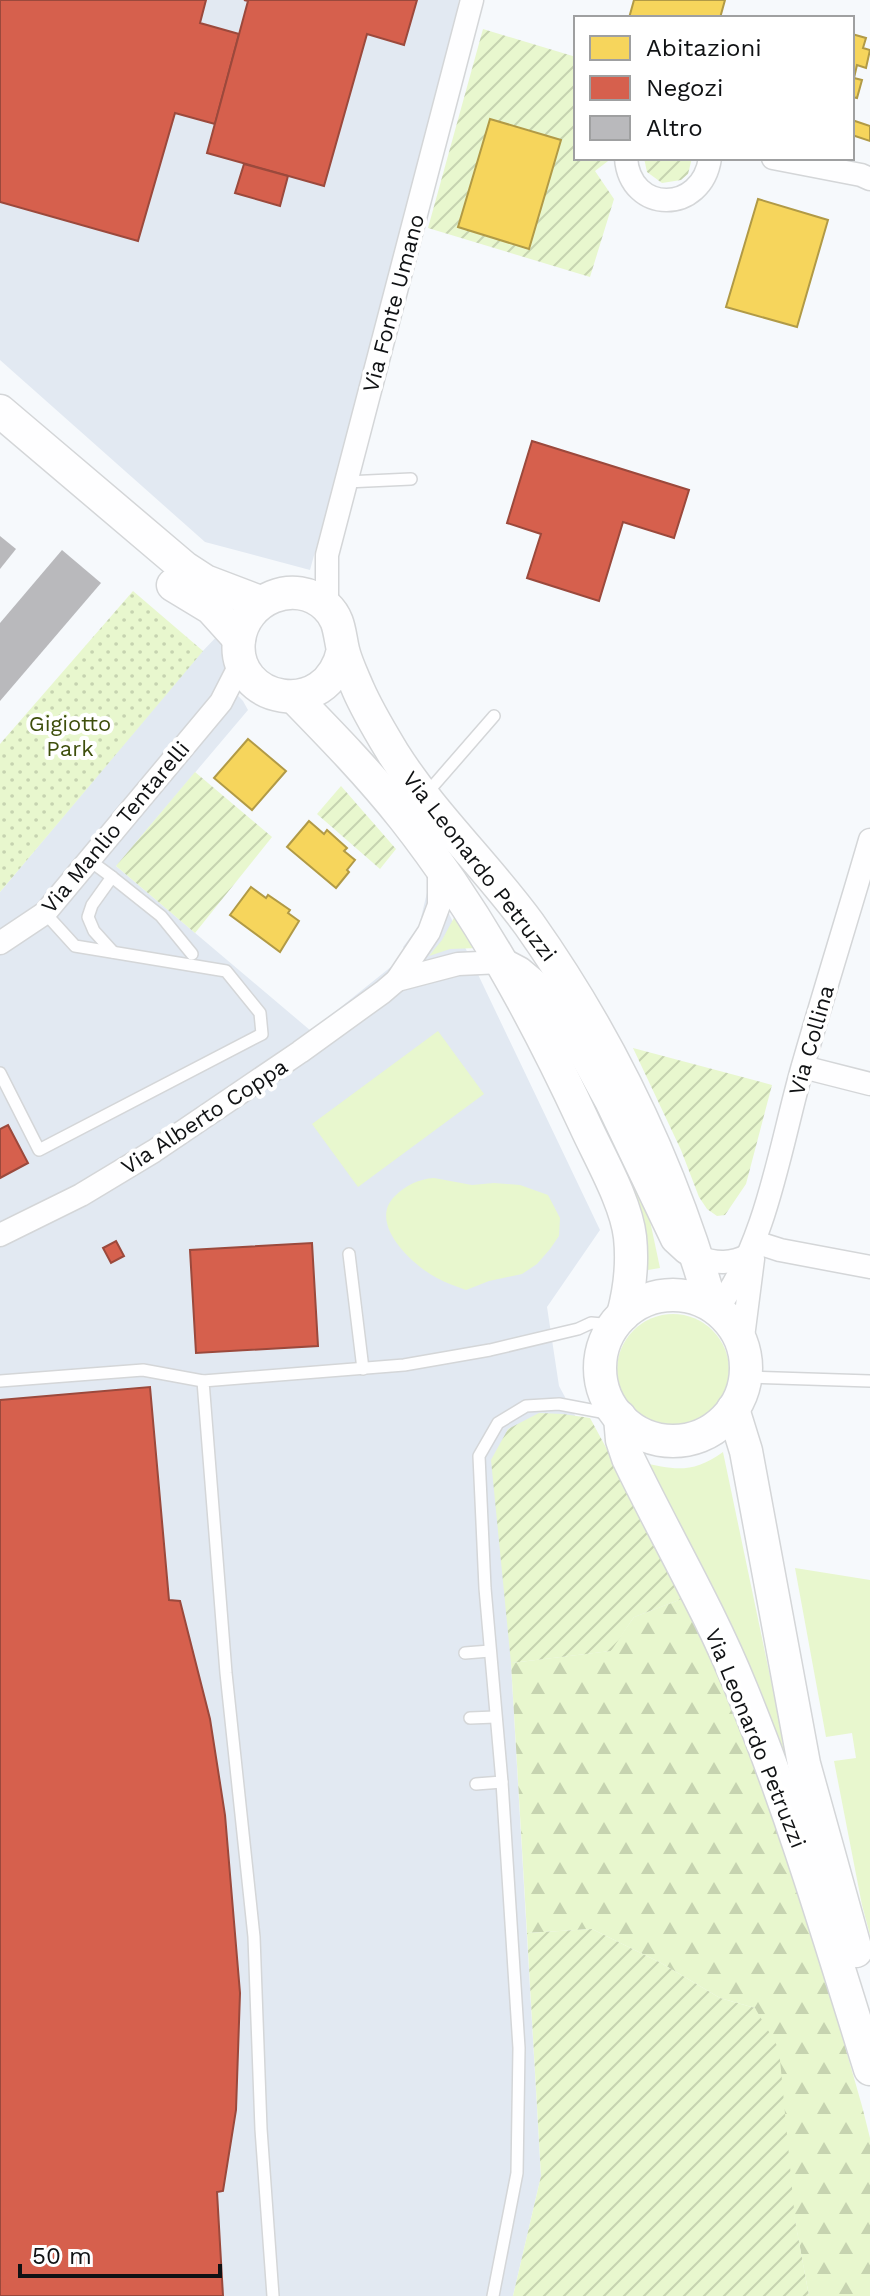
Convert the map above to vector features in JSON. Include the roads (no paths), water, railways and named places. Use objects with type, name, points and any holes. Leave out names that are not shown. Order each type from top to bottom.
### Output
[{"type":"main road","points":[[0,411],[185,568],[205,581],[260,602]]},
{"type":"main road","points":[[0,438],[169,583],[219,615],[240,650],[249,676],[262,688],[277,695],[294,697],[323,686],[337,670],[343,650],[342,634],[327,607],[294,592],[271,596],[260,602],[246,618],[240,650]]},
{"type":"main road","name":"Via Leonardo Petruzzi","points":[[343,650],[376,725],[424,796],[528,923],[587,1013],[641,1115],[714,1307]]},
{"type":"main road","name":"Via Leonardo Petruzzi","points":[[294,697],[363,769],[439,865],[502,962],[549,1050],[621,1207],[630,1234],[632,1273],[618,1320]]},
{"type":"main road","points":[[666,1295],[685,1296],[714,1307],[732,1326],[742,1345],[746,1377],[733,1409],[718,1425],[698,1436],[677,1441],[654,1438],[634,1429],[618,1416],[607,1398],[601,1370],[605,1342],[618,1320],[649,1299],[666,1295]]},
{"type":"main road","name":"Via Leonardo Petruzzi","points":[[733,1409],[746,1451],[812,1799],[870,2000]]},
{"type":"main road","name":"Via Leonardo Petruzzi","points":[[618,1416],[628,1458],[714,1627],[777,1779],[870,2069]]},
{"type":"street","name":"Via Fonte Umano","points":[[327,607],[327,555],[472,0]]},
{"type":"street","points":[[626,160],[630,178],[637,187],[656,199],[669,200],[682,198],[702,183],[709,160]]},
{"type":"street","points":[[783,160],[870,179]]},
{"type":"street","name":"Via Manlio Tentarelli","points":[[0,943],[45,913],[221,702],[240,650]]},
{"type":"street","points":[[221,702],[262,688]]},
{"type":"street","name":"Via Collina","points":[[742,1345],[752,1248],[868,851]]},
{"type":"street","name":"Via Alberto Coppa","points":[[0,1235],[81,1195],[154,1151],[300,1052],[397,980],[434,920],[439,905],[439,865]]},
{"type":"street","name":"Via Alberto Coppa","points":[[397,980],[458,964],[502,962]]},
{"type":"street","name":"Via Leonardo Petruzzi","points":[[502,962],[537,986],[567,1024],[609,1101],[675,1239],[697,1257]]},
{"type":"street","points":[[803,1067],[870,1084]]},
{"type":"street","points":[[697,1257],[723,1263],[736,1262],[752,1248],[780,1250],[870,1267]]},
{"type":"street","name":"Via Collina","points":[[714,1307],[730,1293],[752,1248]]},
{"type":"lane","points":[[346,482],[411,479]]},
{"type":"lane","points":[[424,796],[494,716]]},
{"type":"lane","points":[[89,860],[161,916],[192,954]]},
{"type":"lane","points":[[112,877],[92,905],[88,917],[94,931],[114,953]]},
{"type":"lane","points":[[0,1073],[39,1150],[262,1034],[260,1013],[226,971],[75,946],[45,913]]},
{"type":"lane","points":[[349,1254],[363,1369]]},
{"type":"lane","points":[[0,1381],[143,1370],[203,1381],[404,1365],[490,1350],[578,1329],[591,1323],[618,1320]]},
{"type":"lane","points":[[746,1377],[870,1381]]},
{"type":"lane","points":[[203,1381],[226,1673],[254,1937],[261,2129],[273,2296]]},
{"type":"lane","points":[[493,2296],[517,2173],[519,2073],[479,1456],[498,1423],[526,1406],[559,1404],[618,1416]]},
{"type":"lane","points":[[465,1653],[490,1651]]},
{"type":"lane","points":[[470,1718],[495,1717]]},
{"type":"lane","points":[[476,1784],[502,1782]]},
{"type":"park label","name":"Gigiotto Park","points":[[70,736]]}]
